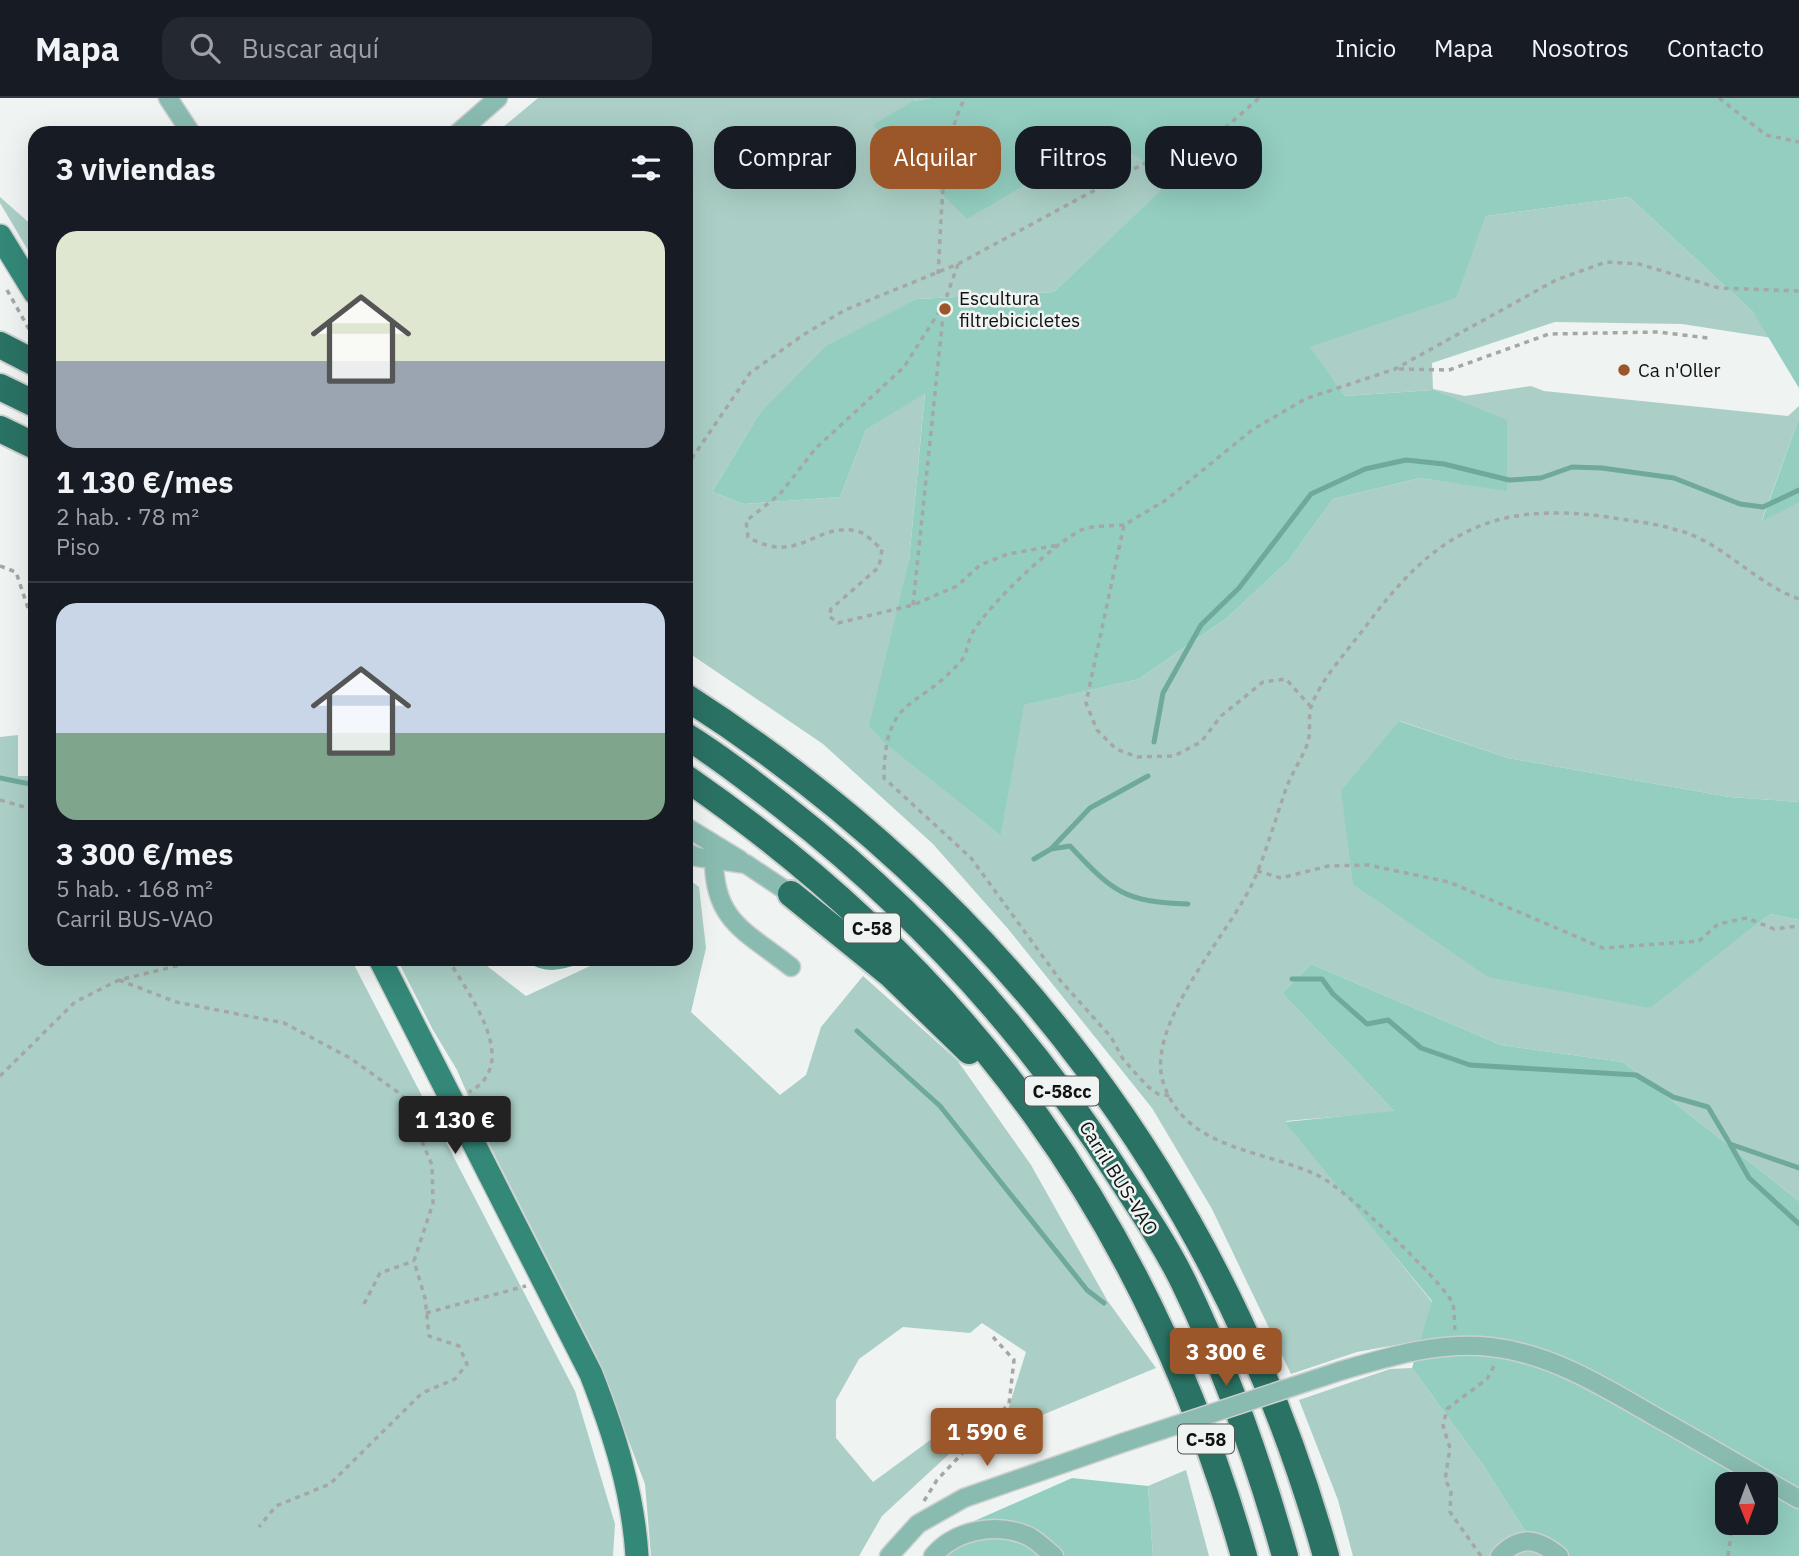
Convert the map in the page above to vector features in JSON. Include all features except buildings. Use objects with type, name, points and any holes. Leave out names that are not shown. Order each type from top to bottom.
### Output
[{"type":"highway","points":[[5,348],[28,360]]},
{"type":"highway","points":[[3,388],[28,400]]},
{"type":"highway","points":[[0,429],[28,443]]},
{"type":"highway","points":[[693,702],[727,724],[833,804],[929,888],[1042,1009],[1105,1089],[1155,1163],[1194,1228],[1240,1318],[1291,1441],[1326,1556]]},
{"type":"highway","name":"Carril BUS-VAO","points":[[693,741],[767,794],[872,880],[926,932],[1030,1046],[1087,1126],[1183,1281],[1246,1432],[1285,1556]]},
{"type":"highway","name":"C-58","points":[[693,783],[784,850],[884,939],[946,1003],[1030,1106],[1102,1216],[1165,1334],[1213,1457],[1244,1556]]},
{"type":"highway","points":[[791,894],[891,975],[930,1015],[1030,1106]]},
{"type":"main road","points":[[0,236],[28,282]]},
{"type":"main road","points":[[384,966],[591,1374],[614,1435],[631,1502],[637,1556]]},
{"type":"street","points":[[168,98],[186,126]]},
{"type":"street","points":[[466,126],[498,98]]},
{"type":"street","points":[[693,831],[791,894]]},
{"type":"street","points":[[693,854],[746,864]]},
{"type":"street","points":[[714,860],[714,886],[723,909],[791,967]]},
{"type":"street","points":[[889,1556],[918,1524],[964,1498],[996,1485],[1340,1371],[1396,1355],[1451,1346],[1497,1348],[1542,1359],[1589,1379],[1799,1499]]},
{"type":"street","points":[[933,1556],[943,1544],[984,1528],[1024,1534],[1054,1556]]},
{"type":"street","points":[[1500,1556],[1512,1544],[1527,1540],[1550,1549],[1559,1556]]},
{"type":"path","points":[[938,274],[944,187],[956,115],[965,98]]},
{"type":"path","points":[[693,457],[750,373],[845,310],[938,274],[1182,143],[1224,129],[1259,98]]},
{"type":"path","points":[[1719,98],[1766,135],[1799,142]]},
{"type":"path","points":[[1170,1096],[1158,1094],[1147,1086],[1123,1059],[1111,1037],[1060,980],[971,858],[884,778],[885,743],[894,718],[963,659],[972,633],[1031,568],[1083,529],[1124,525],[1166,500],[1252,430],[1305,399],[1395,369],[1556,280],[1606,262],[1639,264],[1719,288],[1799,291]]},
{"type":"path","points":[[958,264],[944,304],[904,367],[816,448],[780,494],[746,521],[748,537],[765,547],[788,548],[840,530],[862,532],[882,549],[879,567],[831,609],[829,616],[838,623],[913,605],[957,586],[980,565],[1008,554],[1059,545]]},
{"type":"path","points":[[6,287],[28,326]]},
{"type":"path","points":[[913,605],[944,304]]},
{"type":"path","points":[[1395,369],[1449,370],[1549,334],[1658,331],[1708,338]]},
{"type":"path","points":[[1451,1346],[1455,1333],[1452,1303],[1367,1213],[1321,1177],[1294,1164],[1215,1140],[1198,1132],[1170,1096],[1161,1069],[1166,1039],[1185,989],[1204,963],[1257,871],[1289,782],[1309,740],[1311,707],[1389,594],[1419,563],[1468,532],[1512,514],[1569,512],[1651,524],[1699,537],[1777,591],[1799,599]]},
{"type":"path","points":[[1124,525],[1097,663],[1086,703],[1097,730],[1116,749],[1138,757],[1174,756],[1201,742],[1221,716],[1262,682],[1286,679],[1311,707]]},
{"type":"path","points":[[0,566],[16,572],[28,608]]},
{"type":"path","points":[[0,800],[28,808]]},
{"type":"path","points":[[1257,871],[1281,878],[1328,866],[1368,865],[1449,882],[1603,948],[1699,941],[1718,924],[1747,918],[1774,929],[1799,926]]},
{"type":"path","points":[[0,1076],[75,1002],[119,980],[176,966]]},
{"type":"path","points":[[450,1096],[471,1092],[485,1080],[492,1060],[491,1035],[452,966]]},
{"type":"path","points":[[119,980],[176,1002],[284,1023],[351,1058],[402,1095],[432,1164],[433,1203],[414,1261],[429,1336],[459,1346],[467,1364],[455,1379],[422,1393],[330,1484],[276,1507],[259,1527]]},
{"type":"path","points":[[364,1304],[380,1273],[414,1261]]},
{"type":"path","points":[[426,1313],[531,1284]]},
{"type":"path","points":[[918,1524],[925,1496],[937,1480],[1009,1404],[1014,1360],[993,1337]]},
{"type":"path","points":[[1481,1556],[1451,1512],[1451,1490],[1445,1480],[1450,1448],[1443,1426],[1447,1409],[1487,1379],[1495,1366],[1497,1348]]},
{"type":"path","points":[[1728,1556],[1731,1535]]},
{"type":"green space","points":[[538,98],[931,98],[913,101],[924,126],[870,126],[870,189],[953,189],[966,218],[1016,189],[1131,189],[1131,153],[1145,162],[1145,189],[1163,189],[1054,292],[917,299],[759,414],[712,492],[744,504],[840,497],[866,430],[925,392],[909,561],[1001,834],[1023,705],[1139,679],[1228,617],[1289,560],[1333,499],[1420,478],[1507,490],[1433,390],[1345,396],[1309,347],[1455,298],[1486,216],[1629,197],[1753,312],[1772,338],[1682,324],[1555,322],[1432,363],[1433,389],[1465,396],[1531,386],[1544,391],[1788,416],[1799,406],[1799,418],[1762,520],[1799,503],[1799,802],[1730,797],[1508,758],[1400,721],[1649,1008],[1770,914],[1799,920],[1799,1201],[1623,1062],[1501,1045],[1311,964],[1282,993],[1395,1112],[1286,1121],[1432,1302],[1434,1338],[1357,1352],[1291,1374],[1212,1209],[1152,1108],[1009,930],[933,844],[823,744],[693,656],[693,126],[504,126]]},
{"type":"green space","points":[[931,98],[1799,98],[1799,388],[1753,312],[1629,197],[1486,216],[1456,298],[1310,347],[1345,396],[1433,390],[1507,420],[1507,491],[1420,478],[1333,499],[1289,560],[1228,617],[1139,679],[1024,705],[1001,835],[885,743],[869,726],[909,561],[925,393],[866,430],[840,497],[744,504],[712,492],[759,414],[826,346],[917,299],[1054,292],[1162,189],[1262,189],[1262,126],[1145,126],[1145,162],[1131,154],[1131,126],[1015,126],[1015,189],[1018,189],[967,219],[937,189],[1001,189],[1001,126],[873,125],[913,101]]},
{"type":"green space","points":[[0,197],[28,222],[28,250],[0,203]]},
{"type":"green space","points":[[1799,418],[1799,503],[1762,521]]},
{"type":"green space","points":[[1399,721],[1508,758],[1730,797],[1799,802],[1799,920],[1770,914],[1650,1008],[1488,977],[1353,884],[1341,791]]},
{"type":"green space","points":[[18,735],[18,776],[28,776],[28,966],[355,966],[575,1391],[615,1524],[613,1556],[0,1556],[0,737]]},
{"type":"green space","points":[[693,882],[699,887],[706,948],[691,1012],[780,1095],[806,1075],[821,1027],[863,976],[957,1060],[1031,1165],[1107,1300],[1156,1368],[1001,1432],[1026,1352],[982,1323],[970,1333],[903,1327],[859,1359],[836,1400],[836,1438],[873,1482],[944,1430],[976,1422],[948,1455],[882,1516],[859,1556],[651,1556],[645,1484],[596,1355],[491,1148],[457,1070],[401,966],[487,966],[526,996],[590,966],[693,966]]},
{"type":"green space","points":[[1311,964],[1501,1045],[1623,1062],[1799,1201],[1799,1556],[1541,1556],[1483,1465],[1412,1368],[1432,1301],[1285,1122],[1394,1111],[1282,993]]},
{"type":"green space","points":[[1412,1368],[1483,1465],[1541,1556],[1353,1556],[1338,1500],[1299,1400],[1390,1369]]},
{"type":"green space","points":[[1186,1470],[1209,1556],[1153,1556],[1148,1486]]},
{"type":"green space","points":[[1072,1478],[1148,1486],[1153,1556],[931,1556],[938,1537]]},
{"type":"waterway","points":[[1154,742],[1163,693],[1201,625],[1239,588],[1311,494],[1365,469],[1406,460],[1444,464],[1509,480],[1541,478],[1572,467],[1602,468],[1674,478],[1740,504],[1763,507],[1799,490]]},
{"type":"waterway","points":[[1034,859],[1051,849],[1090,808],[1148,776]]},
{"type":"waterway","points":[[0,778],[28,784]]},
{"type":"waterway","points":[[1051,849],[1070,846],[1109,884],[1134,897],[1188,904]]},
{"type":"waterway","points":[[542,966],[563,966]]},
{"type":"waterway","points":[[1292,979],[1322,979],[1333,994],[1367,1024],[1388,1020],[1421,1048],[1470,1065],[1636,1075],[1673,1097],[1708,1107],[1730,1144],[1799,1168]]},
{"type":"waterway","points":[[857,1031],[940,1106],[1087,1290],[1104,1303]]},
{"type":"waterway","points":[[1730,1144],[1749,1178],[1799,1224]]},
{"type":"place","name":"Escultura filtrebicicletes","points":[[945,309]]},
{"type":"place","name":"Ca n'Oller","points":[[1624,370]]}]
